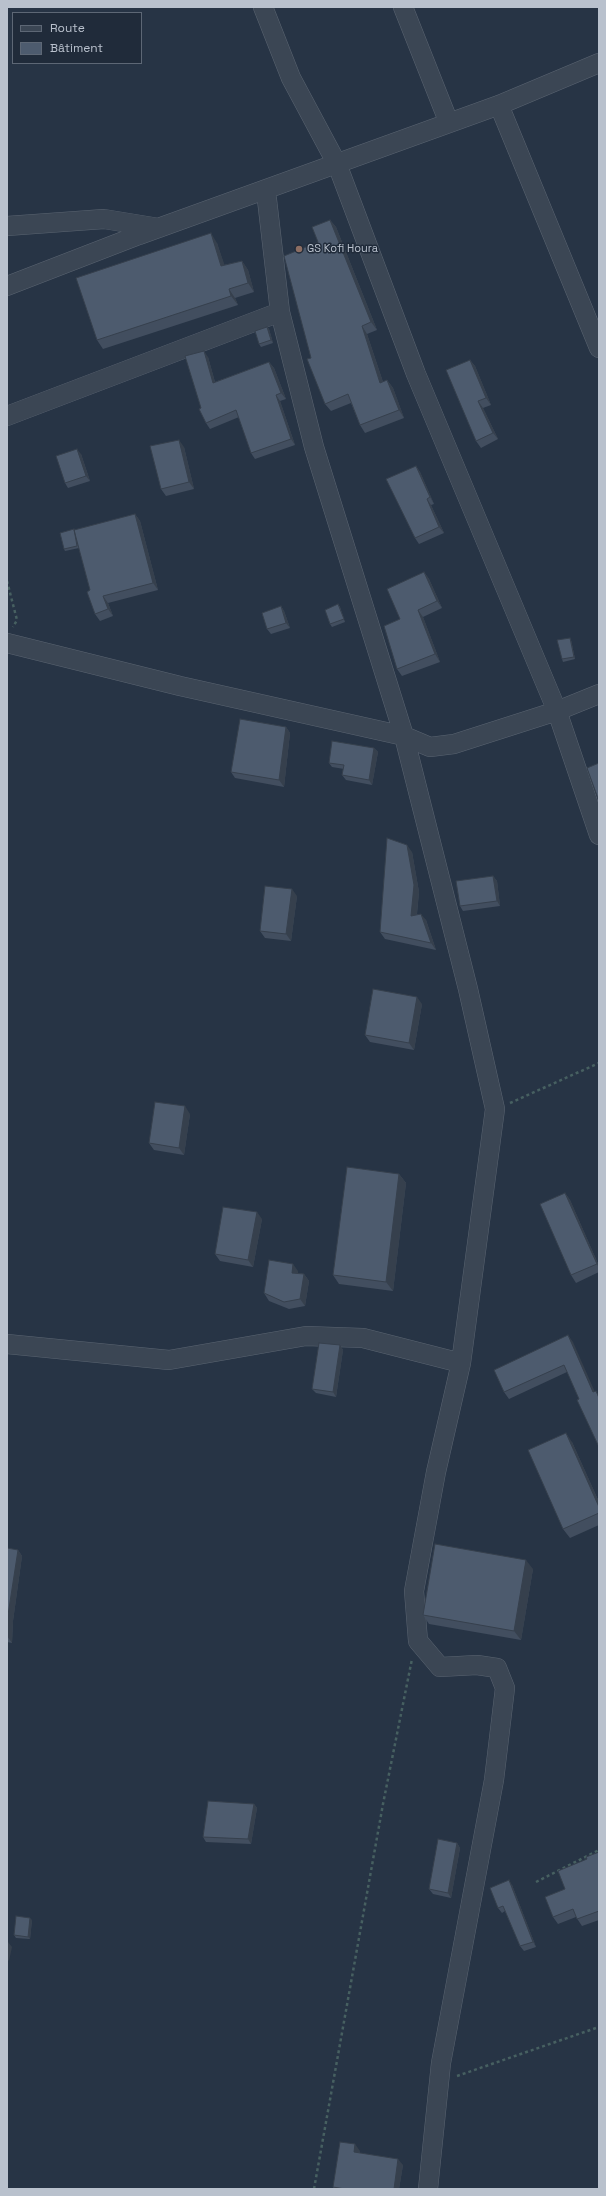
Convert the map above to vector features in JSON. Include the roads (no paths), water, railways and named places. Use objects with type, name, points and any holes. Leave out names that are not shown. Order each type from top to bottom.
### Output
[{"type":"street","points":[[263,7],[291,78],[337,164],[416,374],[557,711],[599,835]]},
{"type":"street","points":[[403,7],[449,123]]},
{"type":"street","points":[[7,286],[160,228],[266,191],[500,105],[599,63]]},
{"type":"street","points":[[500,105],[599,348]]},
{"type":"street","points":[[266,191],[280,312],[314,447],[404,736],[468,989],[495,1109],[461,1363],[436,1472],[414,1591],[418,1641],[440,1667],[477,1665],[497,1668],[505,1688],[494,1780],[441,2063],[428,2189]]},
{"type":"street","points":[[7,226],[104,219],[160,228]]},
{"type":"street","points":[[7,416],[280,312]]},
{"type":"street","points":[[9,637],[180,686],[404,736],[430,747],[454,744],[557,711],[599,694]]},
{"type":"street","points":[[7,1344],[169,1360],[306,1336],[363,1338],[461,1363]]},
{"type":"place","name":"GS Kofi Houra","points":[[299,249]]}]
